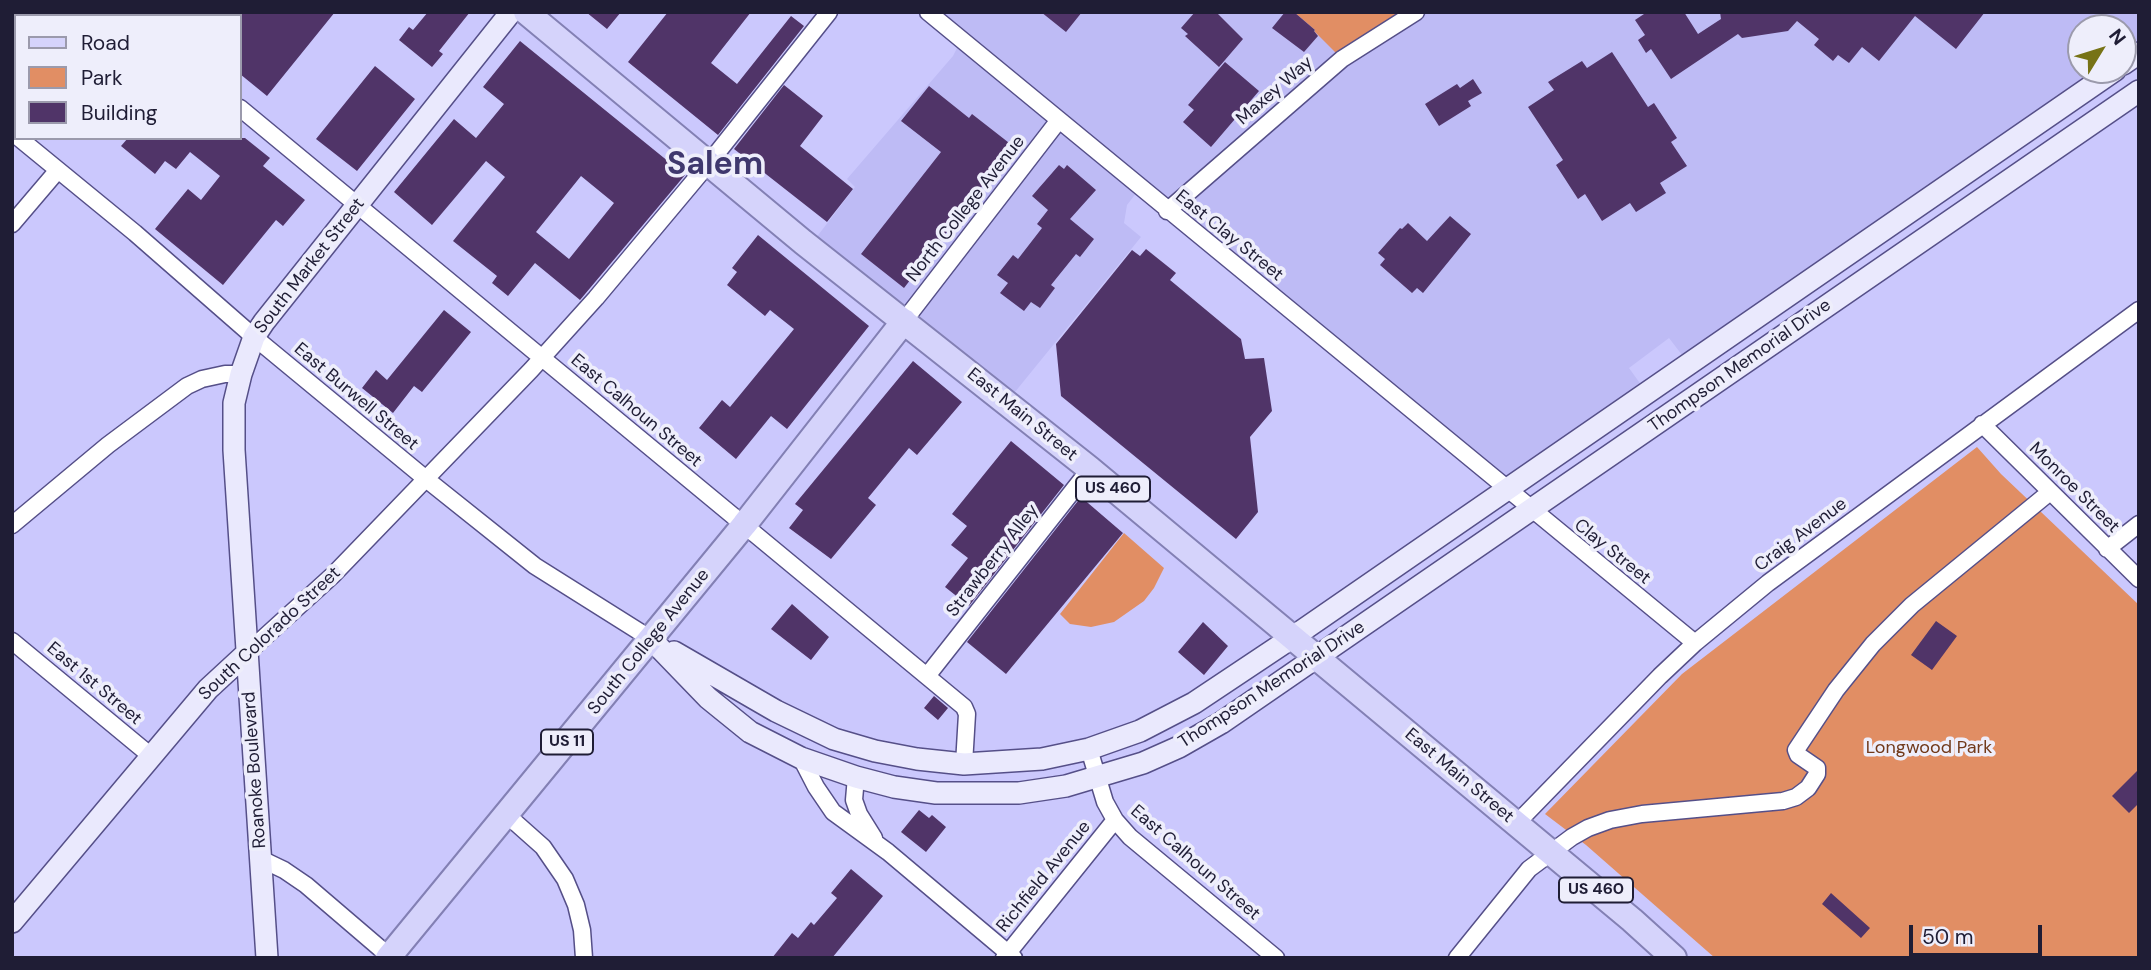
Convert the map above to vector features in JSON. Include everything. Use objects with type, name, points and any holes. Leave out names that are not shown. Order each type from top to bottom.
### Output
[{"type":"main road","name":"South Market Street","points":[[241,374],[254,337],[510,12]]},
{"type":"main road","name":"East Main Street","points":[[526,12],[709,163],[1090,469],[1674,958]]},
{"type":"main road","name":"Thompson Memorial Drive","points":[[651,639],[776,711],[834,739],[906,757],[964,764],[1042,759],[1089,749],[1140,731],[1174,714],[1293,638],[2095,84]]},
{"type":"main road","name":"Thompson Memorial Drive","points":[[651,639],[708,698],[750,732],[800,758],[894,787],[936,793],[1019,793],[1097,778],[1143,764],[1221,723],[2139,91]]},
{"type":"main road","name":"South College Avenue","points":[[388,957],[744,525],[904,321]]},
{"type":"main road","name":"Roanoke Boulevard","points":[[241,374],[234,403],[234,450],[267,958]]},
{"type":"main road","name":"South Colorado Street","points":[[12,922],[208,689],[247,653]]},
{"type":"street","name":"South Colorado Street","points":[[247,653],[320,588],[542,358],[709,163],[829,12]]},
{"type":"street","name":"East Clay Street","points":[[928,12],[1506,489]]},
{"type":"street","name":"Maxey Way","points":[[1167,211],[1342,59],[1416,12]]},
{"type":"street","name":"East Calhoun Street","points":[[242,110],[964,707],[967,714],[964,764]]},
{"type":"street","name":"North College Avenue","points":[[904,321],[1059,120]]},
{"type":"street","name":"East Burwell Street","points":[[21,140],[426,480],[535,566],[651,639]]},
{"type":"street","points":[[12,224],[58,170]]},
{"type":"street","name":"Craig Avenue","points":[[1516,824],[1695,643],[1768,583],[2139,310]]},
{"type":"street","points":[[12,525],[108,445],[187,386],[213,377],[241,374]]},
{"type":"street","name":"Monroe Street","points":[[1982,424],[2139,579]]},
{"type":"street","name":"Strawberry Alley","points":[[927,676],[1090,469]]},
{"type":"street","name":"Clay Street","points":[[1506,489],[1695,643]]},
{"type":"street","points":[[1457,958],[1529,869],[1588,828],[1610,820],[1642,814],[1783,802],[1808,788],[1818,768],[1798,755],[1796,750],[1836,690],[1873,645],[1912,605],[2050,492]]},
{"type":"street","points":[[2107,549],[2139,524]]},
{"type":"street","name":"East 1st Street","points":[[12,641],[151,756]]},
{"type":"street","name":"East Calhoun Street","points":[[1089,749],[1105,802],[1115,820],[1130,837],[1276,958]]},
{"type":"street","points":[[800,758],[833,812],[888,852],[1008,956]]},
{"type":"street","points":[[856,777],[854,800],[859,814],[872,835],[888,852]]},
{"type":"street","points":[[507,815],[543,847],[565,879],[576,905],[582,930],[584,958]]},
{"type":"street","name":"Richfield Avenue","points":[[1008,956],[1115,820]]},
{"type":"street","points":[[261,859],[306,885],[388,957]]},
{"type":"shaded area","points":[[928,12],[2139,12],[2137,54],[2137,14],[2067,14],[2067,84],[2095,84],[1689,364],[1669,338],[1629,368],[1647,393],[1506,489],[1140,188],[1127,205],[1124,223],[1141,237],[1006,403],[809,247],[855,187],[847,179],[953,56],[961,40]]},
{"type":"green space","points":[[1294,12],[1416,12],[1342,59]]},
{"type":"green space","name":"Longwood Park","points":[[1977,447],[2001,474],[2139,605],[2139,958],[1715,958],[1586,845],[1545,814],[1682,674]]},
{"type":"green space","points":[[1124,533],[1164,568],[1154,588],[1144,601],[1114,622],[1091,627],[1070,624],[1060,614]]},
{"type":"building","points":[[335,12],[267,96],[242,76],[240,14]]},
{"type":"building","points":[[428,12],[470,12],[439,51],[443,54],[432,67],[399,40],[409,27],[413,30]]},
{"type":"building","points":[[586,12],[621,12],[607,29]]},
{"type":"building","points":[[668,12],[751,12],[711,63],[737,84],[791,16],[804,26],[718,135],[628,62]]},
{"type":"building","points":[[1041,12],[1082,12],[1066,32]]},
{"type":"building","points":[[1195,12],[1216,12],[1243,39],[1219,67],[1185,36],[1188,34],[1181,28]]},
{"type":"building","points":[[1285,12],[1294,12],[1315,30],[1318,36],[1304,52],[1272,28]]},
{"type":"building","points":[[1647,12],[1684,12],[1698,34],[1721,19],[1720,12],[1985,12],[1956,49],[1915,16],[1879,61],[1862,47],[1849,63],[1838,55],[1833,61],[1814,45],[1819,39],[1797,21],[1788,31],[1742,38],[1738,34],[1671,79],[1651,49],[1646,53],[1638,40],[1645,35],[1635,20]]},
{"type":"building","points":[[520,41],[685,175],[580,300],[535,263],[508,296],[492,283],[497,276],[453,241],[505,177],[486,161],[432,225],[394,192],[454,119],[476,138],[504,104],[483,87]],"holes":[[[581,176],[614,203],[569,259],[536,232]]]},
{"type":"building","points":[[1612,52],[1648,107],[1654,103],[1677,138],[1671,142],[1687,166],[1660,183],[1666,193],[1636,212],[1630,203],[1602,221],[1585,194],[1578,199],[1556,165],[1563,160],[1528,107],[1554,90],[1548,82],[1582,61],[1587,68]]},
{"type":"building","points":[[1225,62],[1259,91],[1211,147],[1183,122],[1194,110],[1188,105]]},
{"type":"building","points":[[375,66],[415,99],[357,171],[316,139]]},
{"type":"building","points":[[1473,79],[1482,93],[1468,101],[1471,106],[1439,126],[1425,104],[1457,84],[1460,88]]},
{"type":"building","points":[[784,85],[823,116],[800,146],[853,189],[827,222],[734,149]]},
{"type":"building","points":[[929,86],[969,118],[972,114],[1013,146],[904,288],[861,254],[941,152],[901,121]]},
{"type":"building","points":[[245,138],[270,158],[263,166],[305,200],[283,226],[276,220],[223,285],[155,229],[188,189],[201,200],[220,176],[190,152],[176,169],[165,161],[155,174],[121,146],[126,140]]},
{"type":"building","points":[[1059,165],[1064,169],[1067,165],[1096,190],[1070,219],[1094,239],[1080,257],[1076,254],[1051,285],[1055,288],[1040,308],[1031,302],[1024,311],[1000,293],[1008,283],[997,275],[1013,255],[1018,259],[1042,228],[1037,224],[1048,210],[1032,196]]},
{"type":"building","points":[[1450,216],[1471,234],[1423,293],[1417,288],[1412,293],[1380,265],[1385,259],[1378,253],[1400,228],[1408,223],[1427,241]]},
{"type":"building","points":[[758,235],[869,326],[787,429],[771,416],[736,459],[699,428],[722,400],[730,407],[794,329],[770,310],[765,316],[727,285],[737,272],[732,268]]},
{"type":"building","points":[[1146,249],[1176,273],[1170,280],[1241,339],[1245,359],[1264,358],[1272,411],[1250,437],[1258,512],[1236,539],[1061,396],[1056,344],[1132,250],[1140,256]]},
{"type":"building","points":[[444,310],[471,332],[422,392],[414,386],[393,413],[362,388],[376,370],[387,380]]},
{"type":"building","points":[[913,361],[962,402],[917,455],[909,448],[868,498],[876,505],[831,559],[789,528],[803,510],[795,504]]},
{"type":"building","points":[[1011,441],[1064,485],[969,606],[945,587],[968,558],[951,545],[967,526],[952,514]]},
{"type":"building","points":[[1081,497],[1123,533],[1006,674],[967,642]]},
{"type":"building","points":[[792,604],[829,637],[811,660],[771,629]]},
{"type":"building","points":[[1936,621],[1957,636],[1932,670],[1911,655]]},
{"type":"building","points":[[1203,622],[1228,646],[1204,675],[1178,652]]},
{"type":"building","points":[[934,696],[948,708],[938,720],[924,708]]},
{"type":"building","points":[[2139,769],[2139,803],[2129,813],[2112,796]]},
{"type":"building","points":[[919,810],[929,818],[932,815],[946,827],[926,852],[901,832]]},
{"type":"building","points":[[851,869],[883,896],[832,958],[772,958],[792,933],[798,938],[811,922],[814,925],[837,898],[831,893]]},
{"type":"building","points":[[1831,893],[1870,928],[1861,938],[1822,904]]},
{"type":"district","name":"Salem","points":[[715,166]]}]
